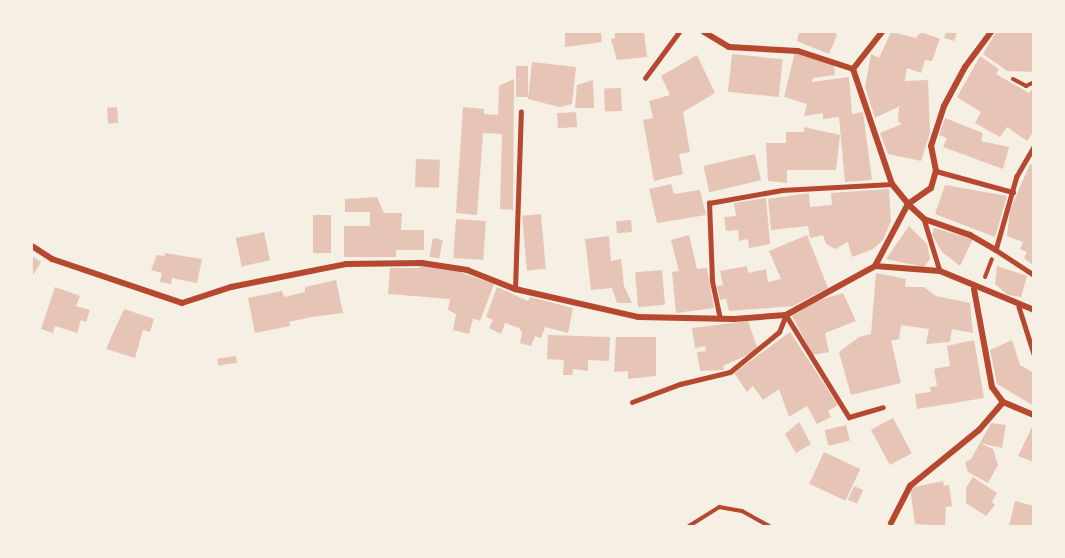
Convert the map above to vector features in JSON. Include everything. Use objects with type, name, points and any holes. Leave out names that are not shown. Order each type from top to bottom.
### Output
[{"type":"street","points":[[704,32],[729,47],[798,51],[853,69]]},
{"type":"street","points":[[853,69],[882,32]]},
{"type":"street","points":[[32,246],[52,259],[182,303],[231,287],[346,264],[422,263],[467,270],[515,290],[638,317],[720,319],[786,315],[875,266],[908,204],[931,188],[936,171],[931,146],[944,106],[965,68],[991,32]]},
{"type":"street","points":[[853,69],[892,184],[924,219],[970,235],[994,253]]},
{"type":"street","points":[[875,266],[940,271],[974,289],[1019,307],[1034,310]]},
{"type":"street","points":[[974,289],[992,387],[1003,402],[1034,415]]},
{"type":"street","points":[[891,523],[910,486],[979,430],[1003,402]]},
{"type":"lane","points":[[645,78],[679,32]]},
{"type":"lane","points":[[515,290],[521,112]]},
{"type":"lane","points":[[1034,147],[1013,192],[994,253],[1034,275]]},
{"type":"lane","points":[[936,171],[1013,192]]},
{"type":"lane","points":[[720,319],[712,280],[709,203],[782,190],[892,184]]},
{"type":"lane","points":[[924,219],[940,271]]},
{"type":"lane","points":[[1019,307],[1034,354]]},
{"type":"lane","points":[[632,402],[680,384],[730,372],[779,332],[786,315]]},
{"type":"lane","points":[[786,315],[849,417],[883,406]]},
{"type":"path","points":[[1013,79],[1026,86],[1034,82]]},
{"type":"path","points":[[984,279],[994,253]]},
{"type":"path","points":[[690,526],[719,507],[742,511],[769,526]]},
{"type":"building","points":[[565,32],[601,32],[602,42],[565,47]]},
{"type":"building","points":[[615,32],[644,32],[647,57],[617,60],[611,39],[615,38]]},
{"type":"building","points":[[799,32],[834,32],[837,35],[829,54],[797,41]]},
{"type":"building","points":[[891,32],[916,38],[921,32],[940,39],[932,61],[925,60],[921,73],[907,68],[906,73],[905,81],[928,80],[930,133],[921,161],[888,154],[880,133],[902,124],[898,121],[899,107],[904,104],[875,118],[865,87],[871,54],[879,58]]},
{"type":"building","points":[[946,32],[957,32],[954,41],[944,38]]},
{"type":"building","points":[[996,32],[1034,32],[1034,72],[1007,71],[983,54]]},
{"type":"building","points":[[795,52],[834,64],[835,75],[813,78],[812,82],[849,77],[852,114],[863,112],[872,180],[845,182],[839,117],[823,119],[823,113],[804,116],[807,104],[784,97]]},
{"type":"building","points":[[732,54],[783,59],[779,97],[728,92]]},
{"type":"building","points":[[697,55],[715,93],[683,112],[690,152],[679,154],[683,174],[654,181],[643,120],[653,118],[649,101],[670,95],[661,76]]},
{"type":"building","points":[[980,56],[999,69],[996,74],[1029,93],[1034,87],[1034,131],[1027,141],[1007,127],[1000,137],[975,123],[981,112],[957,97]]},
{"type":"building","points":[[532,62],[576,67],[572,104],[559,107],[528,99]]},
{"type":"building","points":[[516,66],[528,66],[528,97],[516,97]]},
{"type":"building","points":[[514,79],[513,210],[500,209],[502,134],[483,133],[477,215],[456,213],[463,107],[484,109],[484,114],[498,115],[499,86]]},
{"type":"building","points":[[593,80],[594,108],[575,108],[577,85]]},
{"type":"building","points":[[621,88],[622,111],[605,112],[604,89]]},
{"type":"building","points":[[117,107],[118,123],[108,124],[107,108]]},
{"type":"building","points":[[576,112],[577,127],[558,128],[557,113]]},
{"type":"building","points":[[945,118],[983,133],[981,141],[1009,147],[1003,169],[943,147],[947,138],[939,135]]},
{"type":"building","points":[[804,127],[840,135],[836,170],[787,170],[787,183],[768,181],[766,143],[786,143],[786,132],[804,132]]},
{"type":"building","points":[[755,154],[761,180],[709,192],[703,166]]},
{"type":"building","points":[[416,159],[440,160],[439,188],[415,187]]},
{"type":"building","points":[[1030,164],[1034,165],[1034,266],[1024,258],[1027,252],[1020,249],[1023,242],[1007,236],[1010,210]]},
{"type":"building","points":[[671,184],[674,194],[700,190],[706,215],[657,223],[649,189]]},
{"type":"building","points":[[945,185],[1007,196],[995,237],[935,214]]},
{"type":"building","points":[[889,189],[891,221],[883,240],[873,249],[852,257],[848,242],[835,249],[826,244],[823,235],[810,238],[808,226],[771,230],[768,199],[809,193],[810,207],[832,205],[831,193]]},
{"type":"building","points":[[377,197],[384,213],[402,213],[401,230],[424,230],[424,250],[396,250],[396,257],[344,257],[344,226],[370,226],[370,212],[345,212],[345,199]]},
{"type":"building","points":[[766,198],[770,244],[749,248],[748,239],[739,241],[738,230],[726,231],[724,217],[736,216],[734,203]]},
{"type":"building","points":[[541,214],[546,269],[527,270],[522,216]]},
{"type":"building","points":[[313,215],[331,215],[331,253],[313,253]]},
{"type":"building","points":[[456,219],[486,221],[483,260],[453,258]]},
{"type":"building","points":[[631,220],[632,232],[617,233],[616,221]]},
{"type":"building","points":[[909,226],[927,244],[930,259],[924,267],[886,259]]},
{"type":"building","points":[[934,228],[973,239],[960,266],[942,252],[932,235]]},
{"type":"building","points":[[264,232],[270,260],[242,266],[236,238]]},
{"type":"building","points":[[689,235],[697,269],[707,268],[714,308],[676,313],[672,272],[679,271],[671,240]]},
{"type":"building","points":[[807,235],[828,288],[793,306],[729,311],[726,299],[720,300],[717,286],[723,285],[720,271],[747,266],[748,273],[766,269],[768,282],[781,279],[769,251]]},
{"type":"building","points":[[609,236],[611,261],[621,259],[624,286],[632,303],[617,303],[612,288],[591,290],[585,239]]},
{"type":"building","points":[[433,238],[443,240],[439,259],[429,257]]},
{"type":"building","points":[[165,253],[202,259],[197,283],[172,278],[171,284],[160,282],[162,273],[151,270],[157,255],[165,256]]},
{"type":"building","points":[[32,256],[41,262],[32,277]]},
{"type":"building","points":[[419,264],[457,271],[494,284],[480,321],[473,318],[469,334],[453,330],[456,314],[448,310],[450,299],[388,294],[390,268],[419,268]]},
{"type":"building","points":[[997,266],[1027,276],[1021,297],[1008,295],[995,284]]},
{"type":"building","points":[[662,270],[665,305],[638,307],[635,272]]},
{"type":"building","points":[[876,273],[906,279],[905,287],[924,287],[936,296],[970,303],[973,333],[952,329],[950,342],[926,344],[929,329],[901,325],[899,339],[891,341],[901,383],[851,395],[839,352],[859,337],[871,334]]},
{"type":"building","points":[[336,280],[343,313],[289,322],[290,326],[255,333],[248,298],[282,291],[284,297],[305,292],[305,287]]},
{"type":"building","points":[[55,287],[80,296],[76,306],[90,310],[86,322],[81,320],[77,333],[55,326],[53,333],[41,329]]},
{"type":"building","points":[[497,287],[528,301],[530,297],[573,308],[568,333],[545,327],[541,338],[535,336],[531,346],[520,343],[522,333],[519,328],[505,323],[501,334],[489,328],[493,320],[486,317]]},
{"type":"building","points":[[843,293],[856,321],[825,333],[829,352],[813,355],[792,316],[819,300]]},
{"type":"building","points":[[124,309],[154,319],[150,332],[143,330],[135,358],[106,349]]},
{"type":"building","points":[[748,321],[758,350],[723,366],[724,370],[700,371],[697,352],[706,351],[705,346],[695,348],[692,328]]},
{"type":"building","points":[[790,332],[838,405],[828,411],[831,417],[817,424],[807,406],[789,417],[779,389],[763,400],[753,386],[747,392],[734,373]]},
{"type":"building","points":[[548,335],[610,337],[609,361],[588,360],[588,371],[573,369],[572,375],[563,375],[564,360],[547,359]]},
{"type":"building","points":[[616,337],[656,337],[656,376],[628,379],[628,371],[614,372]]},
{"type":"building","points":[[974,340],[984,398],[917,409],[915,394],[931,392],[930,387],[937,386],[934,369],[950,366],[947,346]]},
{"type":"building","points":[[1012,340],[1020,365],[1034,373],[1034,406],[997,384],[990,350]]},
{"type":"building","points":[[236,356],[237,363],[218,366],[217,359]]},
{"type":"building","points":[[893,418],[912,453],[890,465],[871,430]]},
{"type":"building","points":[[799,422],[811,444],[796,453],[785,434]]},
{"type":"building","points":[[991,423],[1006,425],[1002,448],[980,443]]},
{"type":"building","points":[[1034,423],[1034,462],[1018,456]]},
{"type":"building","points":[[846,425],[850,441],[829,446],[825,430]]},
{"type":"building","points":[[980,443],[993,449],[998,465],[988,483],[968,472],[965,462],[971,459]]},
{"type":"building","points":[[824,452],[860,469],[845,501],[809,484]]},
{"type":"building","points":[[973,477],[997,493],[992,502],[995,505],[986,516],[966,503],[966,488]]},
{"type":"building","points":[[943,481],[944,486],[949,485],[952,506],[946,507],[945,526],[915,524],[910,488]]},
{"type":"building","points":[[854,486],[863,490],[857,504],[848,500]]},
{"type":"building","points":[[1015,501],[1034,506],[1034,526],[1009,526]]}]
